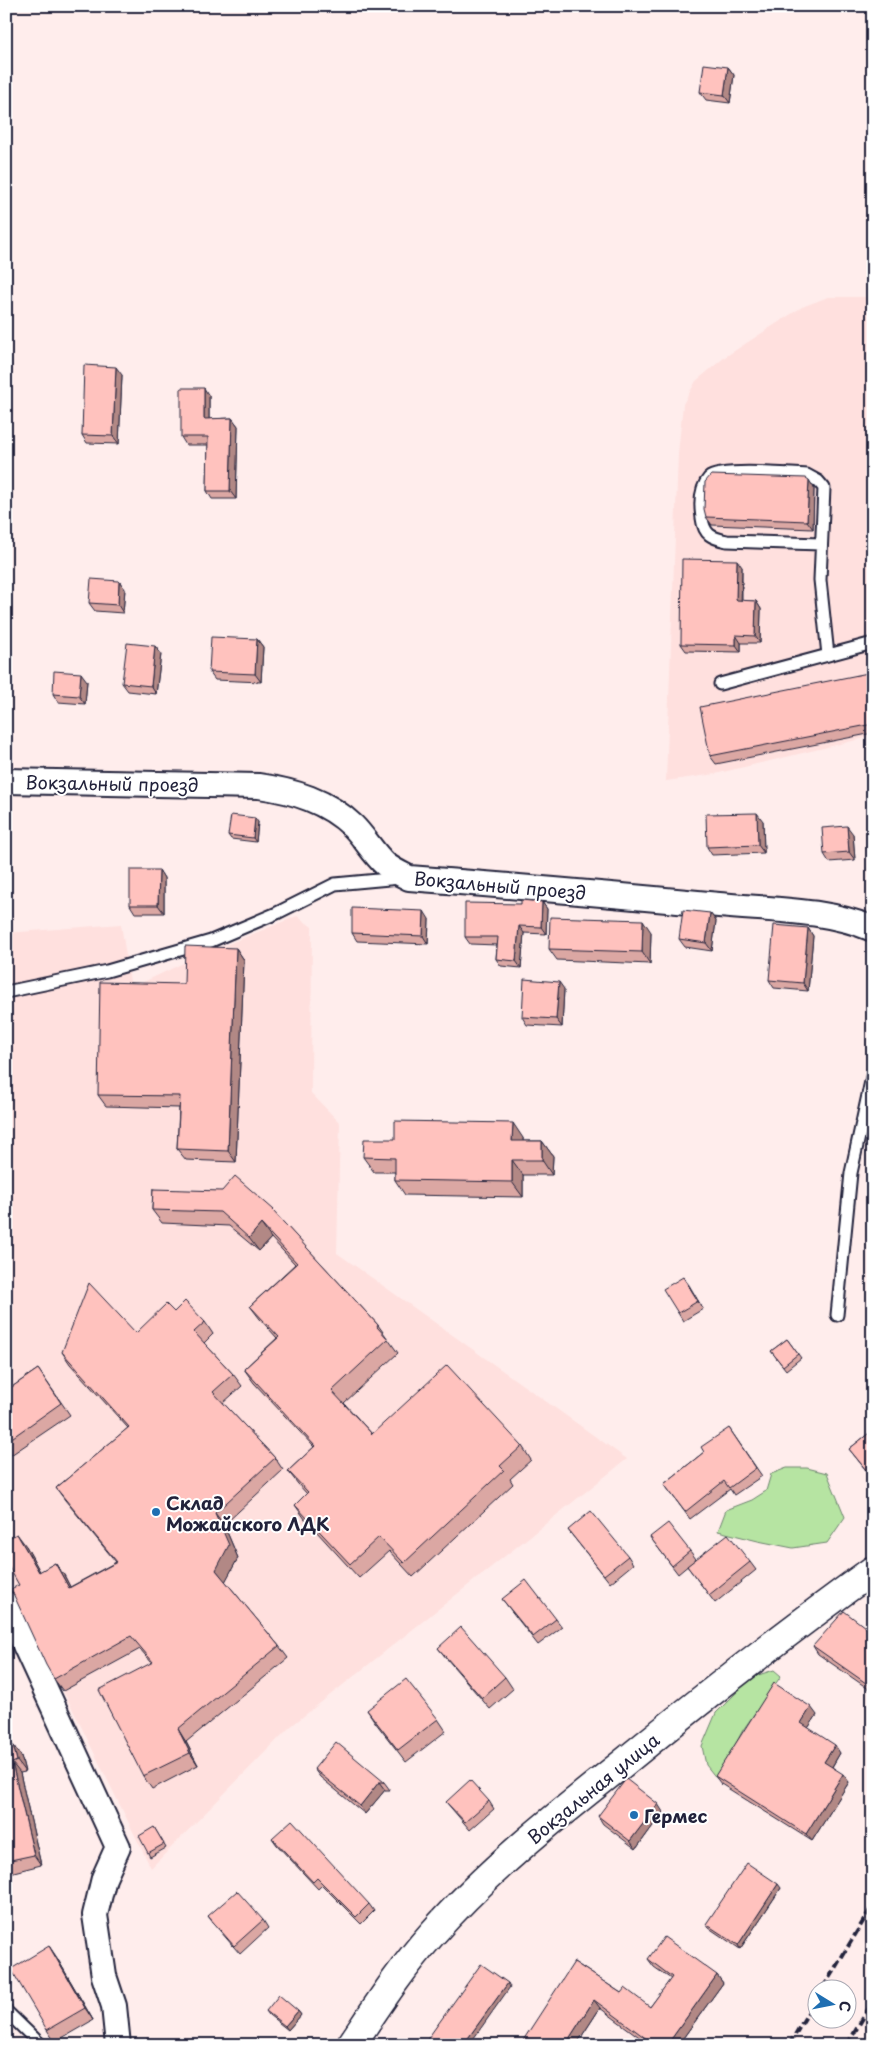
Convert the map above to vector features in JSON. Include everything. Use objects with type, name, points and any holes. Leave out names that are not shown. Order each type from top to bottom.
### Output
[{"type":"main road","name":"Вокзальная улица","points":[[351,2045],[407,1965],[430,1936],[462,1902],[516,1851],[768,1647],[873,1570]]},
{"type":"street","name":"Вокзальный проезд","points":[[6,781],[259,786],[296,792],[326,807],[352,825],[385,864],[409,878],[608,894],[797,913],[833,917],[873,929]]},
{"type":"street","points":[[6,1604],[118,1846],[104,1878],[95,1915],[104,1976],[114,2006],[118,2045]]},
{"type":"lane","points":[[822,544],[727,541],[712,538],[703,527],[700,507],[702,490],[710,477],[724,472],[807,475],[818,480],[824,488],[822,544],[820,580],[828,655]]},
{"type":"lane","points":[[720,684],[873,643]]},
{"type":"lane","points":[[6,992],[107,971],[211,941],[277,913],[335,884],[409,878]]},
{"type":"lane","points":[[837,1315],[851,1174],[873,1072]]},
{"type":"lane","points":[[6,2011],[41,2045]]},
{"type":"shaded area","points":[[828,297],[873,297],[873,736],[715,774],[666,781],[678,454],[683,404],[696,381],[725,357],[802,307]]},
{"type":"shaded area","points":[[297,916],[312,927],[311,1093],[340,1123],[337,1253],[627,1459],[290,1727],[151,1868],[68,1700],[14,1604],[22,1600],[6,1573],[6,933],[121,924],[131,988],[194,958]]},
{"type":"green space","points":[[787,1468],[807,1468],[827,1473],[845,1517],[827,1543],[793,1548],[718,1531],[726,1510],[752,1500],[766,1491],[771,1474]]},
{"type":"green space","points":[[774,1670],[781,1676],[743,1730],[717,1779],[706,1765],[702,1746],[716,1713],[752,1677]]},
{"type":"building","points":[[704,64],[728,67],[724,95],[700,92]]},
{"type":"building","points":[[84,365],[116,367],[113,436],[82,435]]},
{"type":"building","points":[[181,388],[204,388],[204,419],[232,418],[230,491],[207,491],[208,437],[181,437]]},
{"type":"building","points":[[711,475],[806,478],[809,480],[807,521],[706,517],[704,509],[705,482]]},
{"type":"building","points":[[682,559],[737,560],[736,600],[756,601],[755,636],[736,635],[736,645],[681,644]]},
{"type":"building","points":[[91,579],[119,581],[118,605],[89,603]]},
{"type":"building","points":[[211,637],[257,639],[255,674],[209,672]]},
{"type":"building","points":[[127,643],[155,646],[151,686],[122,683]]},
{"type":"building","points":[[54,671],[81,673],[79,696],[53,694]]},
{"type":"building","points":[[873,672],[873,724],[710,756],[700,707]]},
{"type":"building","points":[[757,813],[758,845],[707,847],[706,814]]},
{"type":"building","points":[[231,815],[255,818],[253,838],[228,835]]},
{"type":"building","points":[[847,826],[849,852],[824,854],[822,828]]},
{"type":"building","points":[[130,870],[159,870],[158,905],[130,905]]},
{"type":"building","points":[[521,900],[542,902],[541,927],[519,926],[516,961],[496,959],[498,937],[465,937],[465,903],[521,904]]},
{"type":"building","points":[[352,908],[424,911],[423,936],[352,933]]},
{"type":"building","points":[[683,910],[710,913],[706,943],[679,939]]},
{"type":"building","points":[[550,917],[643,920],[642,952],[549,949]]},
{"type":"building","points":[[774,925],[808,928],[803,983],[769,980]]},
{"type":"building","points":[[185,946],[236,948],[228,1151],[177,1149],[180,1096],[98,1095],[100,982],[184,984]]},
{"type":"building","points":[[524,979],[559,982],[556,1019],[522,1017]]},
{"type":"building","points":[[395,1121],[513,1123],[512,1141],[542,1141],[542,1160],[512,1160],[512,1182],[395,1180],[395,1158],[363,1157],[364,1139],[395,1139]]},
{"type":"building","points":[[235,1176],[274,1210],[378,1325],[377,1327],[388,1339],[332,1391],[372,1434],[447,1365],[522,1446],[500,1466],[504,1470],[404,1563],[379,1537],[350,1564],[295,1505],[308,1492],[288,1471],[315,1446],[244,1369],[279,1337],[250,1306],[297,1263],[261,1224],[249,1238],[220,1212],[152,1210],[153,1189],[222,1191]]},
{"type":"building","points":[[683,1277],[698,1301],[678,1313],[663,1289]]},
{"type":"building","points":[[89,1283],[136,1333],[166,1304],[174,1312],[185,1301],[205,1322],[194,1332],[233,1374],[213,1392],[275,1458],[215,1513],[229,1545],[216,1570],[279,1646],[178,1729],[190,1753],[143,1776],[99,1690],[153,1662],[131,1636],[54,1679],[11,1589],[19,1585],[6,1562],[6,1539],[17,1534],[39,1572],[55,1563],[69,1588],[117,1562],[56,1488],[129,1427],[62,1352]]},
{"type":"building","points":[[787,1339],[798,1354],[783,1366],[771,1351]]},
{"type":"building","points":[[38,1369],[61,1403],[6,1442],[6,1391]]},
{"type":"building","points":[[729,1428],[756,1468],[729,1488],[724,1481],[685,1512],[664,1484],[704,1452],[701,1447]]},
{"type":"building","points":[[873,1430],[873,1475],[871,1476],[849,1449]]},
{"type":"building","points":[[591,1511],[628,1556],[604,1575],[568,1530]]},
{"type":"building","points":[[668,1523],[690,1551],[672,1566],[650,1537]]},
{"type":"building","points":[[728,1534],[750,1562],[709,1595],[687,1566]]},
{"type":"building","points":[[526,1580],[556,1619],[533,1637],[502,1599]]},
{"type":"building","points":[[844,1611],[873,1633],[873,1688],[813,1646]]},
{"type":"building","points":[[461,1627],[505,1677],[482,1698],[438,1648]]},
{"type":"building","points":[[406,1679],[438,1719],[398,1750],[367,1710]]},
{"type":"building","points":[[774,1683],[811,1707],[801,1723],[835,1745],[824,1762],[843,1774],[806,1834],[715,1776]]},
{"type":"building","points":[[336,1742],[384,1782],[379,1782],[360,1806],[314,1769]]},
{"type":"building","points":[[13,1745],[17,1761],[12,1763],[34,1855],[6,1861],[6,1747]]},
{"type":"building","points":[[626,1779],[658,1804],[630,1841],[598,1816]]},
{"type":"building","points":[[470,1780],[489,1801],[465,1822],[446,1802]]},
{"type":"building","points":[[292,1820],[369,1904],[356,1917],[317,1878],[313,1882],[272,1838]]},
{"type":"building","points":[[154,1827],[164,1844],[148,1853],[139,1836]]},
{"type":"building","points":[[747,1863],[778,1884],[738,1945],[706,1924]]},
{"type":"building","points":[[237,1891],[263,1920],[234,1946],[208,1916]]},
{"type":"building","points":[[664,1937],[717,1975],[667,2045],[655,2045],[594,2000],[565,2045],[520,2045],[574,1962],[621,1993],[625,1988],[650,2007],[672,1977],[648,1959]]},
{"type":"building","points":[[49,1946],[85,2008],[47,2030],[11,1969]]},
{"type":"building","points":[[481,1964],[508,1983],[463,2045],[432,2045],[426,2041]]},
{"type":"building","points":[[279,1995],[298,2011],[285,2026],[266,2011]]},
{"type":"building","points":[[147,2038],[161,2045],[144,2045]]},
{"type":"railway","points":[[829,1978],[873,1905]]},
{"type":"railway","points":[[847,2045],[873,2001]]},
{"type":"railway","points":[[789,2045],[806,2016]]},
{"type":"place","name":"Склад Можайского ЛДК","points":[[156,1512]]},
{"type":"place","name":"Гермес","points":[[634,1815]]}]
